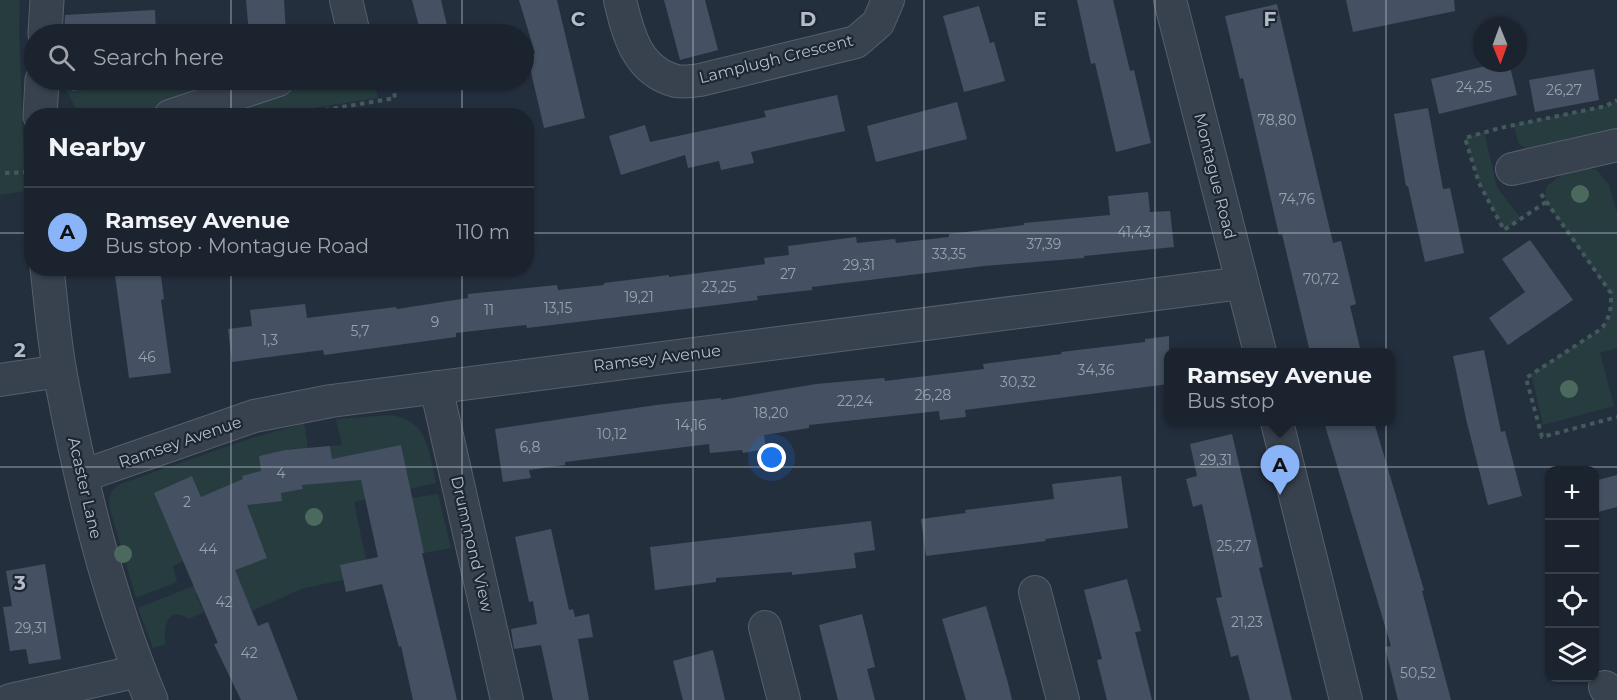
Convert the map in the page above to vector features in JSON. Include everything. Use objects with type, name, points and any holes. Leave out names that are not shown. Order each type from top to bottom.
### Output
[{"type":"street","points":[[46,24],[47,0]]},
{"type":"street","points":[[346,0],[352,24]]},
{"type":"street","name":"Lamplugh Crescent","points":[[620,0],[627,29],[638,56],[653,70],[677,81],[700,80],[856,42],[878,23],[888,0]]},
{"type":"street","name":"Montague Road","points":[[1170,0],[1259,348]]},
{"type":"street","points":[[194,108],[248,90]]},
{"type":"street","points":[[1518,168],[1615,154]]},
{"type":"street","name":"Acaster Lane","points":[[48,276],[60,371],[98,545],[145,685]]},
{"type":"street","name":"Ramsey Avenue","points":[[82,477],[254,416],[331,401],[1242,283]]},
{"type":"street","points":[[0,380],[60,371]]},
{"type":"street","name":"Drummond View","points":[[436,387],[507,700]]},
{"type":"street","points":[[1278,426],[1346,700]]},
{"type":"street","points":[[1035,592],[1063,700]]},
{"type":"street","points":[[765,627],[784,700]]},
{"type":"street","points":[[10,700],[145,685]]},
{"type":"path","points":[[41,96],[88,90]]},
{"type":"path","points":[[336,108],[395,98],[394,90]]},
{"type":"path","points":[[1518,168],[1546,202],[1611,293],[1611,312],[1608,321],[1601,328],[1526,378],[1542,437],[1617,417]]},
{"type":"path","points":[[5,173],[24,172]]},
{"type":"green space","points":[[0,0],[20,0],[24,191],[0,195]]},
{"type":"green space","points":[[66,90],[376,90],[378,98],[313,108],[76,108]]},
{"type":"green space","points":[[1617,100],[1617,133],[1532,153],[1519,144],[1513,125],[1606,106]]},
{"type":"green space","points":[[1484,132],[1497,187],[1521,219],[1504,230],[1479,183],[1465,138]]},
{"type":"green space","points":[[1588,167],[1597,170],[1609,185],[1617,212],[1617,348],[1600,353],[1614,406],[1543,425],[1531,374],[1601,329],[1611,313],[1610,293],[1546,202],[1547,186],[1560,176],[1558,169]]},
{"type":"green space","points":[[390,415],[413,423],[425,439],[436,483],[354,502],[366,560],[343,580],[304,588],[252,611],[237,576],[196,594],[204,612],[189,619],[182,615],[171,616],[166,625],[166,644],[153,648],[138,608],[267,557],[261,543],[183,561],[173,566],[177,582],[136,598],[109,506],[114,488],[246,440],[304,423],[308,448],[335,481],[330,446],[342,445],[336,419]],"holes":[[[401,445],[409,482],[365,492],[356,455]],[[295,448],[303,489],[265,495],[259,456]],[[192,476],[201,497],[211,493],[172,532]]]},
{"type":"green space","points":[[438,494],[451,548],[424,553],[411,498]]},
{"type":"building","points":[[246,0],[284,0],[285,24],[248,24]]},
{"type":"building","points":[[412,0],[441,0],[447,24],[418,24]]},
{"type":"building","points":[[519,0],[557,0],[585,118],[544,128],[534,85],[534,24],[526,24]]},
{"type":"building","points":[[664,0],[705,0],[718,50],[680,60]]},
{"type":"building","points":[[1077,0],[1113,0],[1130,71],[1134,70],[1151,143],[1116,152],[1095,63],[1091,64]]},
{"type":"building","points":[[1346,0],[1454,0],[1455,11],[1353,32]]},
{"type":"building","points":[[1277,4],[1333,243],[1341,241],[1356,304],[1350,306],[1360,348],[1309,348],[1282,234],[1279,235],[1243,78],[1240,79],[1225,16]]},
{"type":"building","points":[[979,6],[990,43],[994,42],[1005,81],[964,92],[943,16]]},
{"type":"building","points":[[155,10],[156,24],[65,24],[65,15]]},
{"type":"building","points":[[1473,69],[1473,72],[1511,72],[1517,95],[1439,114],[1431,79]]},
{"type":"building","points":[[1594,69],[1599,100],[1535,112],[1529,80]]},
{"type":"building","points":[[837,95],[845,131],[751,152],[754,163],[721,170],[719,161],[688,168],[685,155],[621,175],[609,136],[645,125],[650,142],[766,117],[764,111]]},
{"type":"building","points":[[957,102],[967,139],[876,162],[867,126]]},
{"type":"building","points":[[1428,108],[1443,189],[1450,188],[1464,253],[1425,262],[1408,186],[1406,186],[1394,114]]},
{"type":"building","points":[[1148,192],[1150,212],[1170,211],[1174,247],[1084,256],[1084,258],[984,266],[812,287],[812,290],[757,296],[758,300],[527,328],[526,325],[456,333],[456,337],[324,355],[323,350],[232,362],[228,329],[252,326],[250,310],[305,304],[307,318],[396,307],[397,309],[468,298],[468,294],[557,285],[558,290],[669,275],[669,277],[765,264],[764,258],[789,255],[788,246],[856,237],[857,243],[895,239],[896,243],[949,237],[949,234],[1024,225],[1024,223],[1110,215],[1108,196]]},
{"type":"building","points":[[1530,240],[1573,300],[1508,345],[1489,318],[1525,292],[1502,259]]},
{"type":"building","points":[[115,276],[161,276],[164,299],[161,300],[171,373],[129,378]]},
{"type":"building","points":[[1169,336],[1169,348],[1164,348],[1164,385],[965,410],[966,417],[940,420],[939,411],[809,425],[809,428],[764,435],[766,449],[743,453],[742,450],[710,453],[709,444],[565,462],[565,465],[529,470],[531,478],[503,482],[495,429],[656,405],[721,398],[721,400],[816,384],[884,378],[885,381],[984,369],[983,364],[1145,342],[1145,339]]},
{"type":"building","points":[[1484,350],[1501,432],[1505,431],[1522,496],[1488,505],[1453,356]]},
{"type":"building","points":[[1325,426],[1375,426],[1424,590],[1422,591],[1451,700],[1398,700],[1385,647],[1391,646]]},
{"type":"building","points":[[1232,434],[1263,567],[1259,568],[1292,700],[1250,700],[1238,655],[1231,657],[1216,598],[1222,597],[1202,504],[1193,507],[1186,479],[1197,476],[1190,444]]},
{"type":"building","points":[[401,445],[424,553],[422,553],[457,700],[413,700],[401,646],[399,647],[382,584],[346,592],[340,565],[378,557],[361,480],[302,485],[303,489],[281,493],[282,501],[247,505],[267,558],[235,570],[258,626],[268,622],[298,700],[241,700],[214,644],[218,643],[154,493],[192,476],[201,497],[243,479],[242,476],[261,471],[259,456],[285,450],[330,446],[332,459]]},
{"type":"building","points":[[1617,475],[1617,507],[1599,512],[1599,480]]},
{"type":"building","points":[[1121,476],[1128,528],[926,556],[921,519],[966,513],[965,510],[1054,499],[1052,484]]},
{"type":"building","points":[[871,521],[875,550],[854,553],[856,568],[792,575],[792,572],[716,578],[716,582],[655,590],[650,547]]},
{"type":"building","points":[[551,529],[569,610],[573,609],[575,617],[589,614],[593,637],[578,639],[589,700],[553,700],[541,645],[514,649],[511,629],[537,624],[533,601],[529,602],[515,537]]},
{"type":"building","points":[[45,564],[61,659],[29,664],[26,649],[10,651],[3,607],[12,606],[6,571]]},
{"type":"building","points":[[1127,579],[1141,631],[1135,632],[1152,700],[1107,700],[1097,660],[1102,659],[1084,590]]},
{"type":"building","points":[[986,606],[1012,700],[966,700],[942,619]]},
{"type":"building","points":[[862,614],[875,667],[867,669],[875,700],[838,700],[819,625]]},
{"type":"building","points":[[713,650],[725,700],[683,700],[673,661]]},
{"type":"place","name":"Ramsey Avenue","points":[[1280,495]]}]
